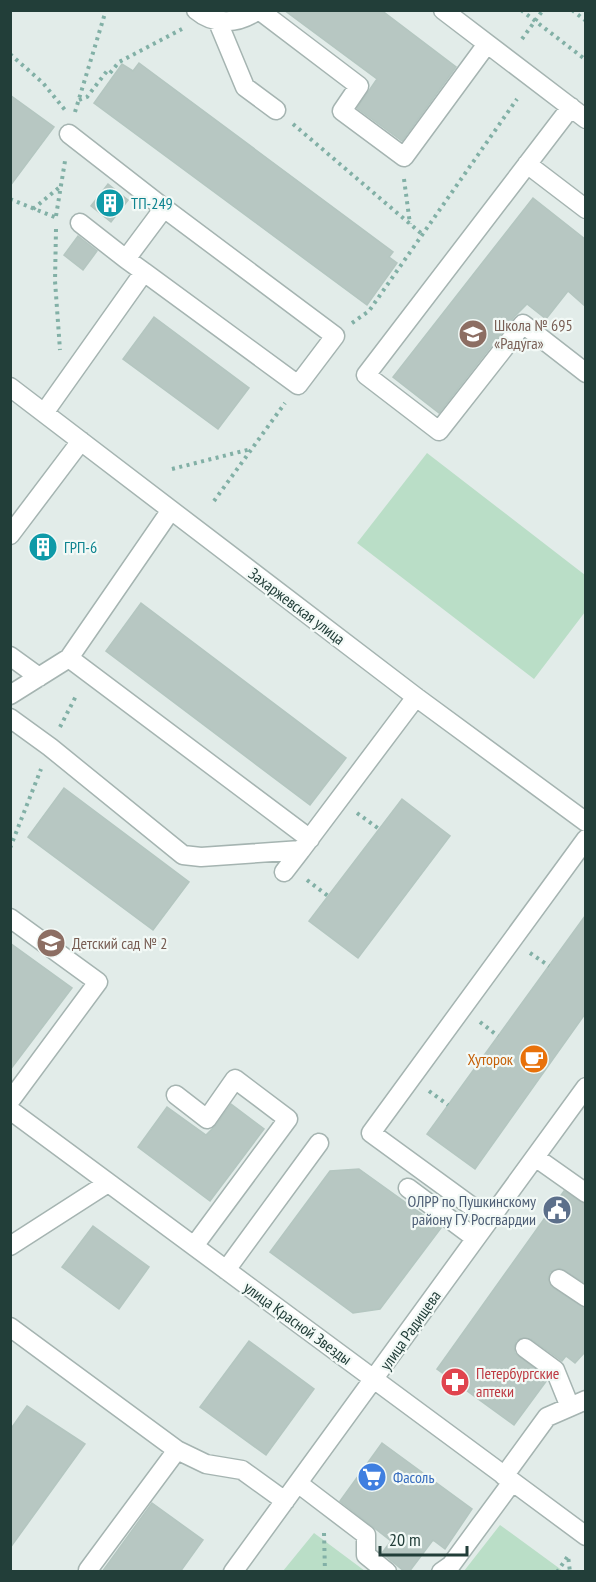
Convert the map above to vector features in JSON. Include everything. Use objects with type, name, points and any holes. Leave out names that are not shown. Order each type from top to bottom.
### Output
[{"type":"street","points":[[206,17],[246,18],[259,10],[359,86],[342,111],[404,157],[487,44]]},
{"type":"street","points":[[443,10],[585,118]]},
{"type":"street","points":[[206,17],[245,87],[276,110]]},
{"type":"street","points":[[571,107],[366,375],[439,431],[523,324],[585,373]]},
{"type":"street","points":[[71,127],[164,208],[335,336],[298,385],[80,223]]},
{"type":"street","points":[[527,164],[585,210]]},
{"type":"street","points":[[126,259],[164,208]]},
{"type":"street","points":[[44,413],[144,272]]},
{"type":"street","name":"Захаржевская улица","points":[[10,387],[416,697],[585,822]]},
{"type":"street","points":[[10,535],[81,441]]},
{"type":"street","points":[[10,695],[69,658],[171,510]]},
{"type":"street","points":[[10,656],[39,677]]},
{"type":"street","points":[[69,658],[305,844]]},
{"type":"street","points":[[284,872],[416,697]]},
{"type":"street","points":[[10,718],[50,747],[183,855],[201,857],[305,844]]},
{"type":"street","points":[[489,1219],[371,1132],[585,839]]},
{"type":"street","points":[[10,918],[98,982],[10,1101]]},
{"type":"street","points":[[176,1095],[207,1119],[236,1079],[288,1119],[194,1246]]},
{"type":"street","name":"улица Радищева","points":[[233,1572],[375,1380],[585,1087]]},
{"type":"street","name":"улица Красной Звезды","points":[[10,1110],[585,1536]]},
{"type":"street","points":[[226,1269],[319,1143]]},
{"type":"street","points":[[535,1157],[585,1192]]},
{"type":"street","points":[[10,1246],[108,1184]]},
{"type":"street","points":[[408,1188],[476,1238]]},
{"type":"street","points":[[559,1279],[585,1297]]},
{"type":"street","points":[[10,1327],[177,1450],[206,1464],[242,1470],[285,1501]]},
{"type":"street","points":[[441,1572],[451,1565],[547,1417],[578,1404],[555,1370],[525,1348]]},
{"type":"street","points":[[88,1570],[177,1450]]},
{"type":"street","points":[[299,1484],[366,1535],[366,1555],[387,1572]]},
{"type":"path","points":[[64,387],[55,281],[56,218],[71,127],[106,10]]},
{"type":"path","points":[[521,10],[585,60]]},
{"type":"path","points":[[522,39],[543,10]]},
{"type":"path","points":[[572,10],[585,21]]},
{"type":"path","points":[[78,100],[87,97],[107,71],[110,73],[119,62],[206,17]]},
{"type":"path","points":[[10,54],[44,83],[71,127]]},
{"type":"path","points":[[335,336],[369,311],[517,99]]},
{"type":"path","points":[[276,110],[423,235]]},
{"type":"path","points":[[404,157],[403,170],[410,224]]},
{"type":"path","points":[[33,209],[61,186]]},
{"type":"path","points":[[10,199],[70,224],[80,223]]},
{"type":"path","points":[[214,501],[298,385]]},
{"type":"path","points":[[172,470],[252,448]]},
{"type":"path","points":[[10,848],[50,747],[78,692]]},
{"type":"path","points":[[322,1501],[325,1572]]},
{"type":"path","points":[[557,1572],[568,1556],[570,1572]]},
{"type":"green space","points":[[427,453],[585,575],[585,612],[534,679],[357,543]]},
{"type":"green space","points":[[500,1525],[563,1571],[464,1571]]},
{"type":"green space","points":[[314,1533],[365,1571],[283,1571]]},
{"type":"building","points":[[284,10],[381,10],[456,67],[402,141],[357,108],[377,79]]},
{"type":"building","points":[[139,63],[393,252],[389,257],[397,263],[367,305],[94,103],[122,64],[133,71]]},
{"type":"building","points":[[10,95],[54,127],[10,186]]},
{"type":"building","name":"ТП-249","points":[[108,184],[128,200],[111,222],[91,206]]},
{"type":"building","points":[[533,198],[585,239],[585,306],[568,291],[546,319],[527,304],[514,317],[439,413],[393,377]]},
{"type":"building","points":[[78,236],[97,251],[83,270],[64,255]]},
{"type":"building","points":[[154,317],[249,388],[218,429],[123,359]]},
{"type":"building","points":[[141,603],[346,758],[310,805],[106,651]]},
{"type":"building","points":[[64,788],[189,882],[153,930],[28,837]]},
{"type":"building","points":[[402,799],[450,836],[358,958],[309,921]]},
{"type":"building","points":[[585,916],[585,1014],[475,1169],[427,1134]]},
{"type":"building","points":[[10,943],[72,988],[10,1070]]},
{"type":"building","points":[[231,1104],[264,1129],[210,1201],[138,1147],[167,1107],[206,1135]]},
{"type":"building","points":[[359,1169],[441,1228],[380,1309],[353,1313],[270,1252],[330,1171]]},
{"type":"building","points":[[564,1191],[585,1204],[585,1283],[560,1268],[550,1272],[548,1279],[553,1288],[585,1308],[585,1352],[575,1363],[566,1356],[562,1361],[531,1339],[521,1338],[516,1341],[515,1353],[547,1380],[514,1425],[437,1369]]},
{"type":"building","points":[[93,1226],[149,1267],[119,1309],[62,1267]]},
{"type":"building","points":[[249,1341],[314,1389],[266,1455],[200,1407]]},
{"type":"building","points":[[27,1406],[85,1444],[10,1548],[10,1430]]},
{"type":"building","points":[[382,1443],[472,1509],[445,1549],[433,1540],[409,1572],[405,1572],[382,1553],[391,1541],[340,1501]]},
{"type":"building","points":[[152,1503],[203,1540],[180,1572],[102,1572]]},
{"type":"place","name":"ТП-249","points":[[110,203]]},
{"type":"place","name":"Школа № 695 «Радуга»","points":[[473,334]]},
{"type":"place","name":"ГРП-6","points":[[43,547]]},
{"type":"place","name":"Детский сад № 2","points":[[51,943]]},
{"type":"place","name":"Хуторок","points":[[534,1059]]},
{"type":"place","name":"ОЛРР по Пушкинскому району ГУ Росгвардии","points":[[557,1210]]},
{"type":"place","name":"Петербургские аптеки","points":[[455,1382]]},
{"type":"place","name":"Фасоль","points":[[372,1477]]}]
